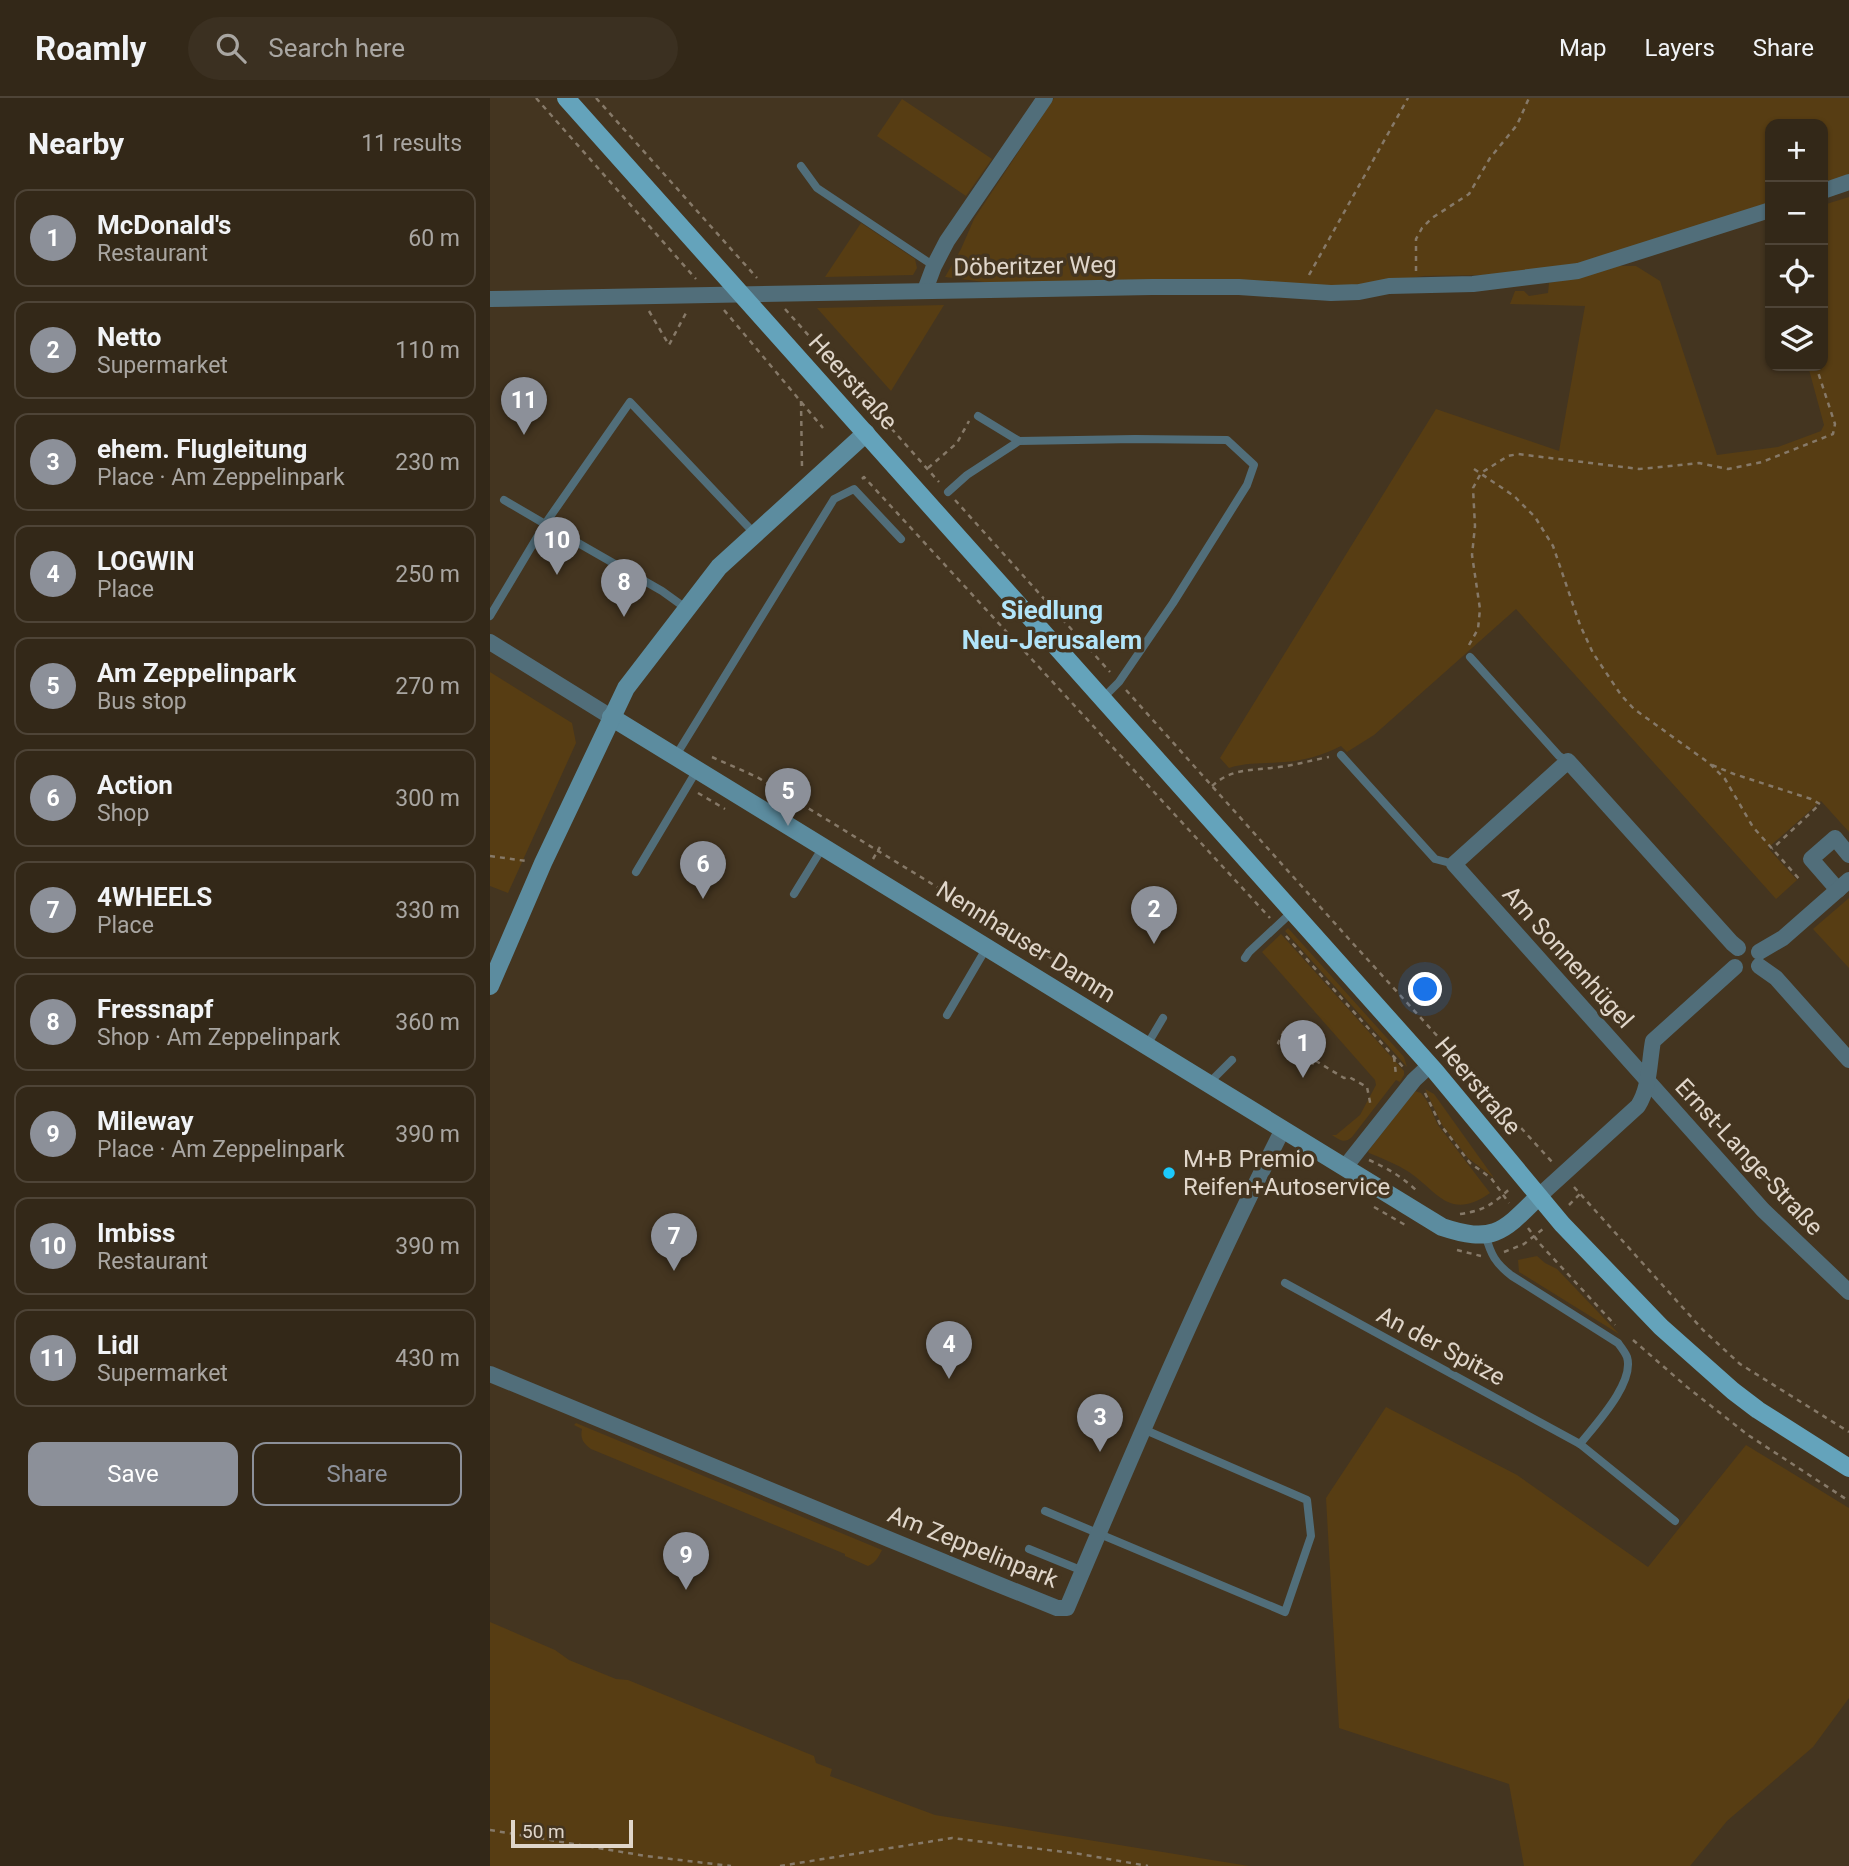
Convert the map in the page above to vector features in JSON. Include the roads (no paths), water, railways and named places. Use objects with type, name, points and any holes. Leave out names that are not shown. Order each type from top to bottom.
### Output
[{"type":"main road","name":"Heerstraße","points":[[566,98],[1430,1065],[1568,1231],[1661,1327],[1733,1391],[1849,1468]]},
{"type":"main road","points":[[490,986],[543,863],[626,688],[719,567],[866,433]]},
{"type":"main road","name":"Nennhauser Damm","points":[[611,717],[675,757],[702,763],[823,847],[1442,1227],[1469,1234],[1485,1234]]},
{"type":"main road","points":[[1485,1234],[1500,1231],[1538,1197]]},
{"type":"street","points":[[925,290],[947,241],[1045,98]]},
{"type":"street","points":[[1828,189],[1849,182]]},
{"type":"street","name":"Döberitzer Weg","points":[[490,299],[1239,287],[1359,292],[1389,286],[1473,284],[1578,271],[1765,212]]},
{"type":"street","name":"Nennhauser Damm","points":[[490,642],[611,717]]},
{"type":"street","points":[[1454,863],[1568,761],[1738,948]]},
{"type":"street","points":[[1849,855],[1835,838],[1811,859],[1843,885],[1759,959],[1756,970],[1743,973],[1735,968],[1732,957],[1738,948],[1749,945],[1759,959],[1849,1059]]},
{"type":"street","name":"Am Sonnenhügel","points":[[1454,863],[1648,1080]]},
{"type":"street","points":[[1538,1197],[1638,1106],[1648,1080],[1653,1041],[1735,968]]},
{"type":"street","points":[[1345,1167],[1414,1080],[1430,1065]]},
{"type":"street","name":"Ernst-Lange-Straße","points":[[1648,1080],[1763,1210],[1849,1292]]},
{"type":"street","name":"Am Zeppelinpark","points":[[490,1374],[1057,1608],[1067,1608],[1143,1429],[1283,1129]]},
{"type":"lane","points":[[801,166],[817,188],[934,266]]},
{"type":"lane","points":[[490,616],[545,524],[630,402],[755,534]]},
{"type":"lane","points":[[978,416],[1018,441]]},
{"type":"lane","points":[[948,492],[967,475],[1018,441],[1227,440],[1254,465],[1247,485],[1173,603],[1119,682],[1103,698]]},
{"type":"lane","points":[[675,757],[834,499],[854,489],[901,539]]},
{"type":"lane","points":[[504,500],[662,591],[687,609]]},
{"type":"lane","points":[[1469,652],[1559,756],[1568,761]]},
{"type":"lane","name":"Am Sonnenhügel","points":[[1341,755],[1435,859],[1454,863]]},
{"type":"lane","points":[[636,872],[702,763]]},
{"type":"lane","points":[[794,894],[823,847]]},
{"type":"lane","points":[[1245,958],[1293,911]]},
{"type":"lane","points":[[947,1015],[987,947]]},
{"type":"lane","points":[[1147,1045],[1163,1018]]},
{"type":"lane","points":[[1209,1083],[1232,1060]]},
{"type":"lane","points":[[1485,1234],[1492,1256],[1502,1269],[1618,1343],[1627,1357],[1626,1380],[1580,1444]]},
{"type":"lane","name":"An der Spitze","points":[[1285,1283],[1580,1444],[1675,1521]]},
{"type":"lane","points":[[1045,1511],[1285,1612],[1311,1536],[1307,1500],[1143,1429]]},
{"type":"lane","points":[[1029,1549],[1083,1571]]},
{"type":"place","name":"Lidl","points":[[524,435]]},
{"type":"place","name":"Imbiss","points":[[557,575]]},
{"type":"place","name":"Fressnapf","points":[[624,617]]},
{"type":"place","name":"Am Zeppelinpark","points":[[788,826]]},
{"type":"place","name":"Action","points":[[703,899]]},
{"type":"place","name":"Netto","points":[[1154,944]]},
{"type":"place","name":"McDonald's","points":[[1303,1078]]},
{"type":"place","name":"M+B Premio Reifen+Autoservice","points":[[1169,1173]]},
{"type":"place","name":"4WHEELS","points":[[674,1271]]},
{"type":"place","name":"LOGWIN","points":[[949,1379]]},
{"type":"place","name":"ehem. Flugleitung","points":[[1100,1452]]},
{"type":"place","name":"Mileway","points":[[686,1590]]},
{"type":"district","name":"Siedlung Neu-Jerusalem","points":[[1052,625]]}]
